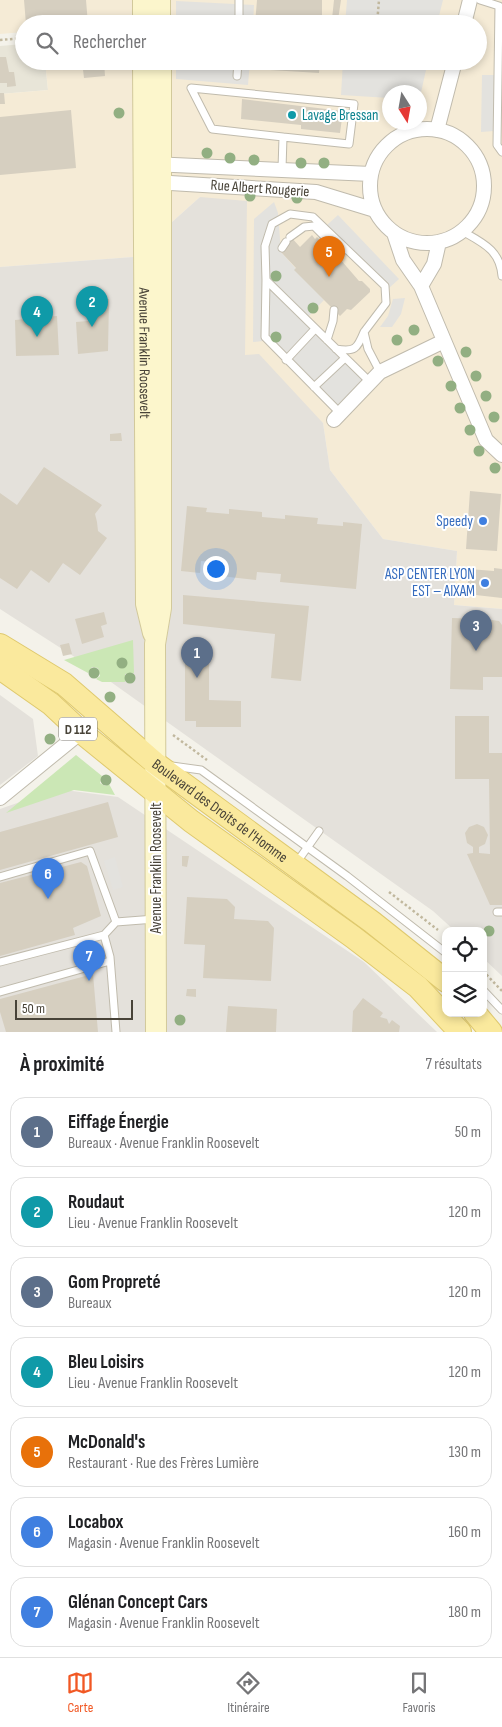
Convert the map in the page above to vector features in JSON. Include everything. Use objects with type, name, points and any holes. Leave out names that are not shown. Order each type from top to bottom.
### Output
[{"type":"main road","name":"D 112","points":[[0,645],[64,684],[156,763]]},
{"type":"main road","name":"D 112","points":[[0,668],[51,704],[81,732],[156,791]]},
{"type":"main road","name":"Boulevard des Droits de l'Homme","points":[[156,763],[301,856],[442,978]]},
{"type":"main road","name":"Boulevard des Droits de l'Homme","points":[[156,791],[191,821],[353,937],[418,987],[460,1032]]},
{"type":"main road","points":[[478,1017],[491,1032]]},
{"type":"street","points":[[143,0],[143,15]]},
{"type":"street","points":[[160,0],[160,15]]},
{"type":"street","points":[[466,15],[470,0]]},
{"type":"street","name":"Avenue Franklin Roosevelt","points":[[144,70],[152,173]]},
{"type":"street","name":"Avenue Franklin Roosevelt","points":[[156,1032],[155,644],[146,604],[152,173],[160,70]]},
{"type":"street","points":[[437,130],[453,70]]},
{"type":"street","points":[[420,130],[437,130],[453,136],[467,146],[477,160],[483,176],[483,194],[478,210],[462,231],[439,242],[423,243],[408,240],[394,233],[383,223],[375,210],[370,192],[371,174],[378,156],[389,143],[404,134],[420,130]]},
{"type":"street","name":"Rue Albert Rougerie","points":[[152,173],[282,169],[371,174]]},
{"type":"street","name":"Rue Albert Rougerie","points":[[152,173],[316,192],[375,210]]},
{"type":"street","points":[[394,233],[403,260],[421,286],[486,440],[502,455]]},
{"type":"street","points":[[421,286],[434,264],[439,242]]},
{"type":"street","points":[[337,416],[375,377],[444,341]]},
{"type":"street","points":[[0,798],[81,732]]},
{"type":"lane","points":[[239,0],[239,15]]},
{"type":"lane","points":[[480,0],[499,6],[497,145],[502,152]]},
{"type":"lane","points":[[238,70],[238,76]]},
{"type":"lane","points":[[191,88],[354,104],[349,144],[283,137],[212,129],[191,88]]},
{"type":"lane","points":[[282,169],[283,137]]},
{"type":"lane","points":[[336,349],[350,351],[358,346],[364,332],[386,303],[385,286],[313,217],[290,214],[272,224],[265,246],[265,337],[314,388],[337,416]]},
{"type":"lane","points":[[286,242],[304,227],[314,226],[336,248],[347,250]]},
{"type":"lane","points":[[462,231],[491,247],[501,266],[502,276]]},
{"type":"lane","points":[[266,280],[345,358],[375,377]]},
{"type":"lane","points":[[327,340],[333,321],[334,310]]},
{"type":"lane","points":[[286,360],[315,329]]},
{"type":"lane","points":[[364,332],[375,377]]},
{"type":"lane","points":[[314,388],[345,358]]},
{"type":"lane","points":[[301,856],[319,831]]},
{"type":"lane","points":[[0,877],[90,851],[116,922]]},
{"type":"lane","name":"Boulevard des Droits de l'Homme","points":[[301,856],[410,924],[442,950]]},
{"type":"lane","points":[[0,962],[104,935],[116,922],[157,919]]},
{"type":"lane","points":[[104,935],[110,961],[116,1032]]},
{"type":"lane","points":[[0,992],[110,961]]},
{"type":"lane","points":[[487,994],[502,1010]]},
{"type":"path","points":[[378,15],[379,0]]},
{"type":"path","points":[[0,40],[15,39]]},
{"type":"path","points":[[484,972],[502,991]]},
{"type":"shaded area","points":[[0,0],[502,0],[502,609],[454,605],[457,551],[383,539],[330,470],[323,423],[245,356],[200,197],[133,257],[0,267],[0,94],[48,90],[46,70],[487,70],[487,15],[15,15],[15,33],[0,34]]},
{"type":"shaded area","points":[[347,0],[443,0],[439,15],[346,15]]},
{"type":"shaded area","points":[[176,1],[254,5],[253,15],[176,15]]},
{"type":"shaded area","points":[[15,45],[15,70],[46,70],[48,90],[0,94],[0,46]]},
{"type":"shaded area","points":[[176,70],[249,70],[248,85],[176,79]]},
{"type":"shaded area","points":[[342,70],[426,70],[423,85],[382,85],[382,98],[341,95]]},
{"type":"shaded area","points":[[482,75],[494,75],[494,131],[481,132]]},
{"type":"shaded area","points":[[200,197],[247,201],[245,355],[259,354],[323,423],[330,470],[383,539],[457,551],[454,605],[502,609],[502,976],[487,962],[487,927],[451,927],[433,911],[87,665],[0,609],[0,267],[133,257]]},
{"type":"shaded area","points":[[274,202],[278,213],[281,252],[324,300],[306,319],[370,382],[340,413],[263,341],[253,342],[254,219]]},
{"type":"shaded area","points":[[338,215],[399,279],[388,289],[327,225]]},
{"type":"shaded area","points":[[405,298],[401,314],[392,327],[380,327],[388,316],[393,299]]},
{"type":"shaded area","points":[[0,695],[33,719],[38,756],[0,785]]},
{"type":"shaded area","points":[[57,789],[118,797],[364,962],[437,1032],[0,1032],[0,809]]},
{"type":"shaded area","points":[[115,857],[123,887],[113,890],[104,861]]},
{"type":"green space","points":[[133,640],[134,673],[125,674],[125,682],[102,682],[96,679],[100,676],[98,668],[92,667],[88,673],[64,660]]},
{"type":"green space","points":[[76,755],[102,776],[100,783],[105,786],[109,784],[115,795],[74,790],[6,813]]},
{"type":"building","points":[[24,0],[86,0],[87,15],[25,15]]},
{"type":"building","points":[[257,0],[322,0],[322,15],[256,15]]},
{"type":"building","points":[[334,0],[341,0],[339,15],[332,15]]},
{"type":"building","points":[[0,57],[6,57],[9,72],[14,72],[16,86],[7,87],[7,83],[0,83]]},
{"type":"building","points":[[83,70],[105,70],[105,76],[84,78]]},
{"type":"building","points":[[270,70],[319,70],[319,73]]},
{"type":"building","points":[[0,93],[4,93],[5,104],[0,104]]},
{"type":"building","name":"Lavage Bressan","points":[[242,99],[343,111],[340,133],[301,129],[301,125],[241,119]]},
{"type":"building","points":[[71,110],[76,168],[0,175],[0,117]]},
{"type":"building","points":[[312,235],[315,239],[317,237],[359,281],[362,281],[370,289],[370,292],[351,310],[347,309],[340,316],[294,270],[296,268],[281,252],[285,240],[290,236],[300,247]]},
{"type":"building","points":[[109,299],[108,351],[78,354],[76,322],[88,321],[87,311],[91,308],[91,300]]},
{"type":"building","points":[[57,316],[59,355],[16,356],[15,320]]},
{"type":"building","points":[[121,433],[122,441],[110,441],[110,434]]},
{"type":"building","points":[[44,467],[102,505],[95,514],[98,531],[107,538],[80,575],[63,563],[49,583],[31,570],[17,589],[0,578],[0,493],[17,505]]},
{"type":"building","name":"Speedy","points":[[470,491],[501,494],[497,551],[466,549]]},
{"type":"building","points":[[187,506],[207,508],[206,512],[229,514],[229,509],[262,512],[262,517],[285,519],[285,515],[318,518],[317,524],[343,526],[343,522],[362,524],[356,589],[280,582],[281,574],[257,572],[256,580],[211,575],[212,562],[201,561],[200,573],[181,571]]},
{"type":"building","name":"ASP CENTER LYON EST – AIXAM","points":[[494,568],[502,569],[502,598],[467,594],[469,569],[494,571]]},
{"type":"building","points":[[183,595],[309,606],[301,681],[271,678],[275,634],[183,624]]},
{"type":"building","points":[[104,612],[107,624],[101,626],[104,637],[82,644],[75,619]]},
{"type":"building","points":[[452,618],[485,619],[499,621],[502,625],[502,677],[483,677],[483,690],[450,689]]},
{"type":"building","points":[[69,643],[72,654],[63,656],[60,645]]},
{"type":"building","points":[[185,656],[209,656],[209,700],[241,701],[241,727],[196,727],[196,721],[185,721]]},
{"type":"building","points":[[455,716],[489,716],[489,753],[502,753],[502,905],[490,905],[467,854],[473,853],[473,847],[467,843],[465,833],[469,827],[477,824],[484,827],[488,835],[485,844],[479,847],[479,853],[490,854],[489,779],[455,779]]},
{"type":"building","points":[[108,802],[118,837],[0,870],[0,832]]},
{"type":"building","points":[[182,856],[189,856],[187,867],[182,866]]},
{"type":"building","points":[[81,862],[87,866],[101,916],[73,928],[75,935],[0,956],[0,883]]},
{"type":"building","points":[[187,897],[227,899],[235,907],[234,919],[268,921],[274,928],[271,981],[203,978],[205,945],[184,944]]},
{"type":"building","points":[[93,974],[98,1032],[6,1032],[0,1012],[0,999]]},
{"type":"building","points":[[187,989],[196,989],[196,997],[186,996]]},
{"type":"building","points":[[363,998],[383,1013],[380,1017],[387,1019],[389,1024],[392,1020],[400,1026],[399,1032],[352,1032],[353,1011]]},
{"type":"building","points":[[228,1006],[277,1009],[276,1032],[226,1032]]},
{"type":"place","name":"Lavage Bressan","points":[[292,115]]},
{"type":"place","name":"McDonald's","points":[[329,277]]},
{"type":"place","name":"Roudaut","points":[[92,327]]},
{"type":"place","name":"Bleu Loisirs","points":[[37,337]]},
{"type":"place","name":"Speedy","points":[[483,521]]},
{"type":"place","name":"ASP CENTER LYON EST – AIXAM","points":[[485,583]]},
{"type":"place","name":"Gom Propreté","points":[[476,651]]},
{"type":"place","name":"Eiffage Énergie","points":[[197,678]]},
{"type":"place","name":"Locabox","points":[[48,899]]},
{"type":"place","name":"Glénan Concept Cars","points":[[89,981]]}]
